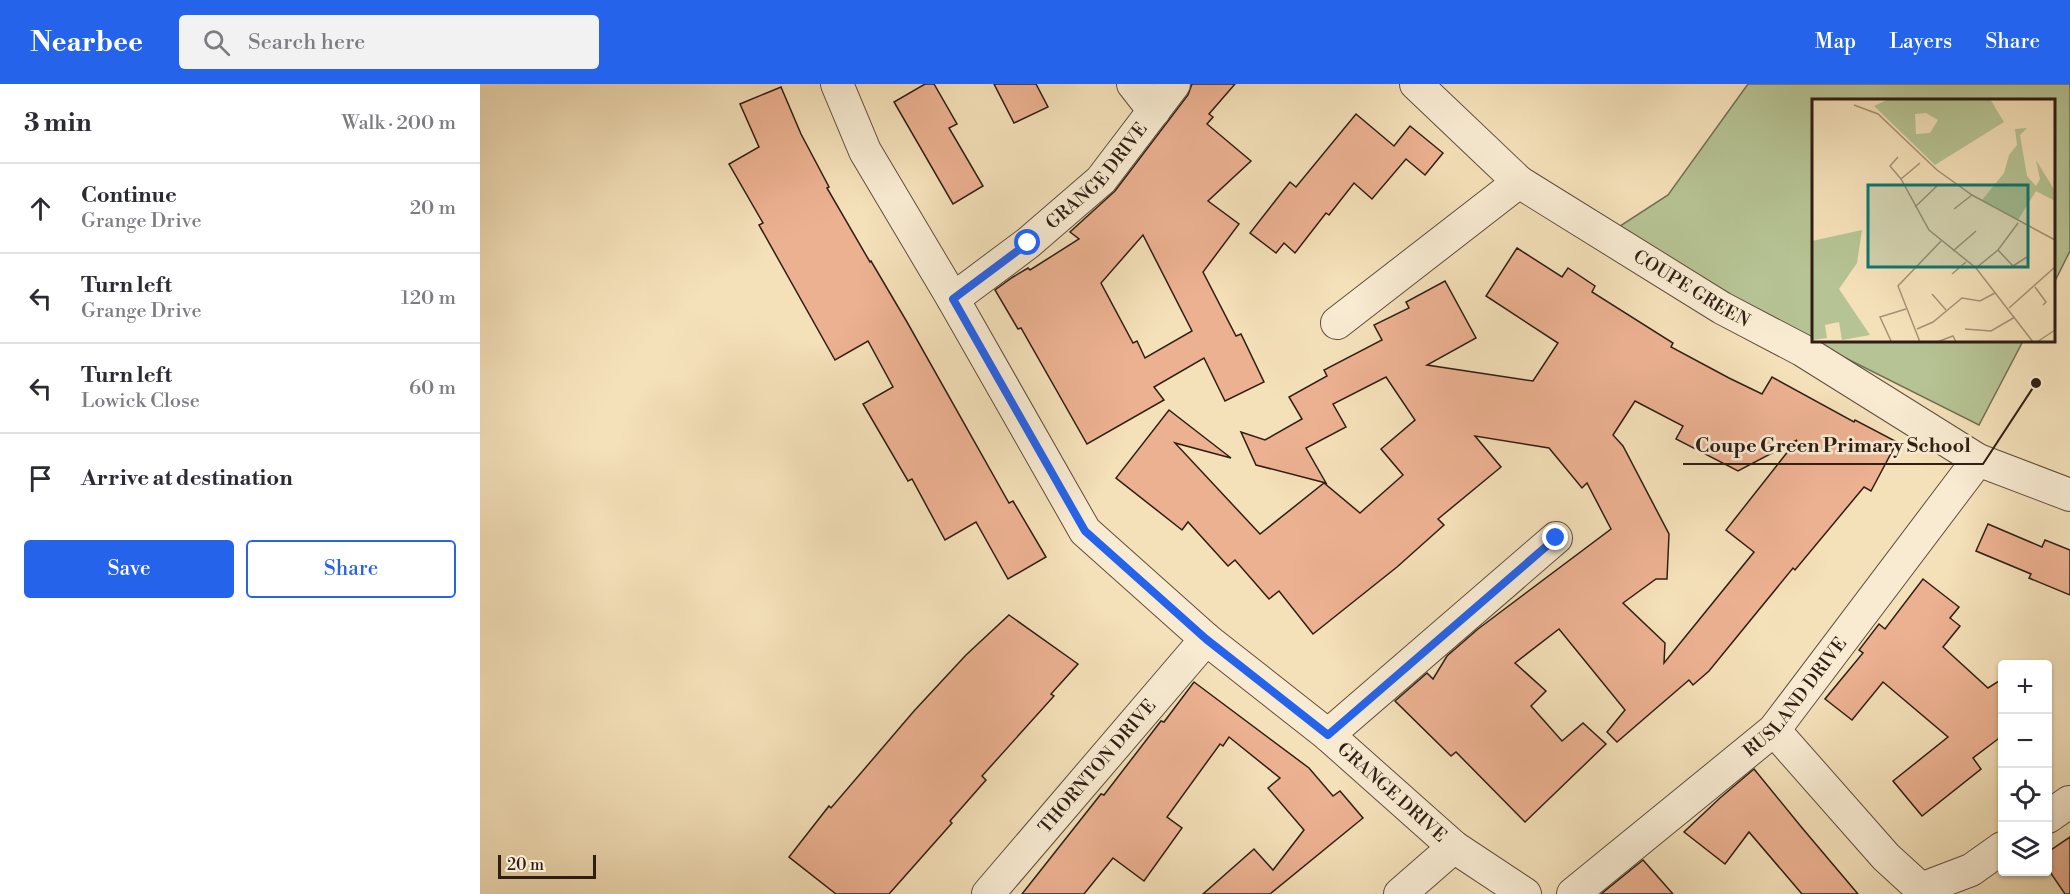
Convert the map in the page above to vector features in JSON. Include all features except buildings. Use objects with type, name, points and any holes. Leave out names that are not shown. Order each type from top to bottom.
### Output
[{"type":"street","name":"GRANGE DRIVE","points":[[837,84],[865,151],[953,299],[1085,531],[1206,639],[1328,735],[1454,847],[1525,894]]},
{"type":"street","points":[[1133,84],[1154,111]]},
{"type":"street","name":"GRANGE DRIVE","points":[[953,299],[1028,243],[1101,180],[1174,84]]},
{"type":"street","name":"COUPE GREEN","points":[[1416,84],[1519,182],[1722,308],[1802,350],[1978,460],[2070,495]]},
{"type":"street","points":[[1337,323],[1519,182]]},
{"type":"street","name":"RUSLAND DRIVE","points":[[1573,894],[1774,730],[1978,460]]},
{"type":"street","points":[[1328,735],[1556,538]]},
{"type":"street","name":"THORNTON DRIVE","points":[[987,894],[1206,639]]},
{"type":"street","points":[[1774,730],[1886,857],[1921,889],[1971,870],[1998,851]]},
{"type":"street","points":[[1400,894],[1454,847]]},
{"type":"green space","points":[[1748,84],[2070,84],[2070,251],[2055,281],[2055,99],[1812,99],[1812,341],[1760,315],[1617,228],[1668,195]]},
{"type":"green space","points":[[1814,342],[2022,342],[1979,425]]},
{"type":"place","name":"Coupe Green Primary School","points":[[2036,383]]},
{"type":"route","points":[[1028,243],[953,299],[1085,531],[1206,639],[1328,735],[1556,538]]}]
